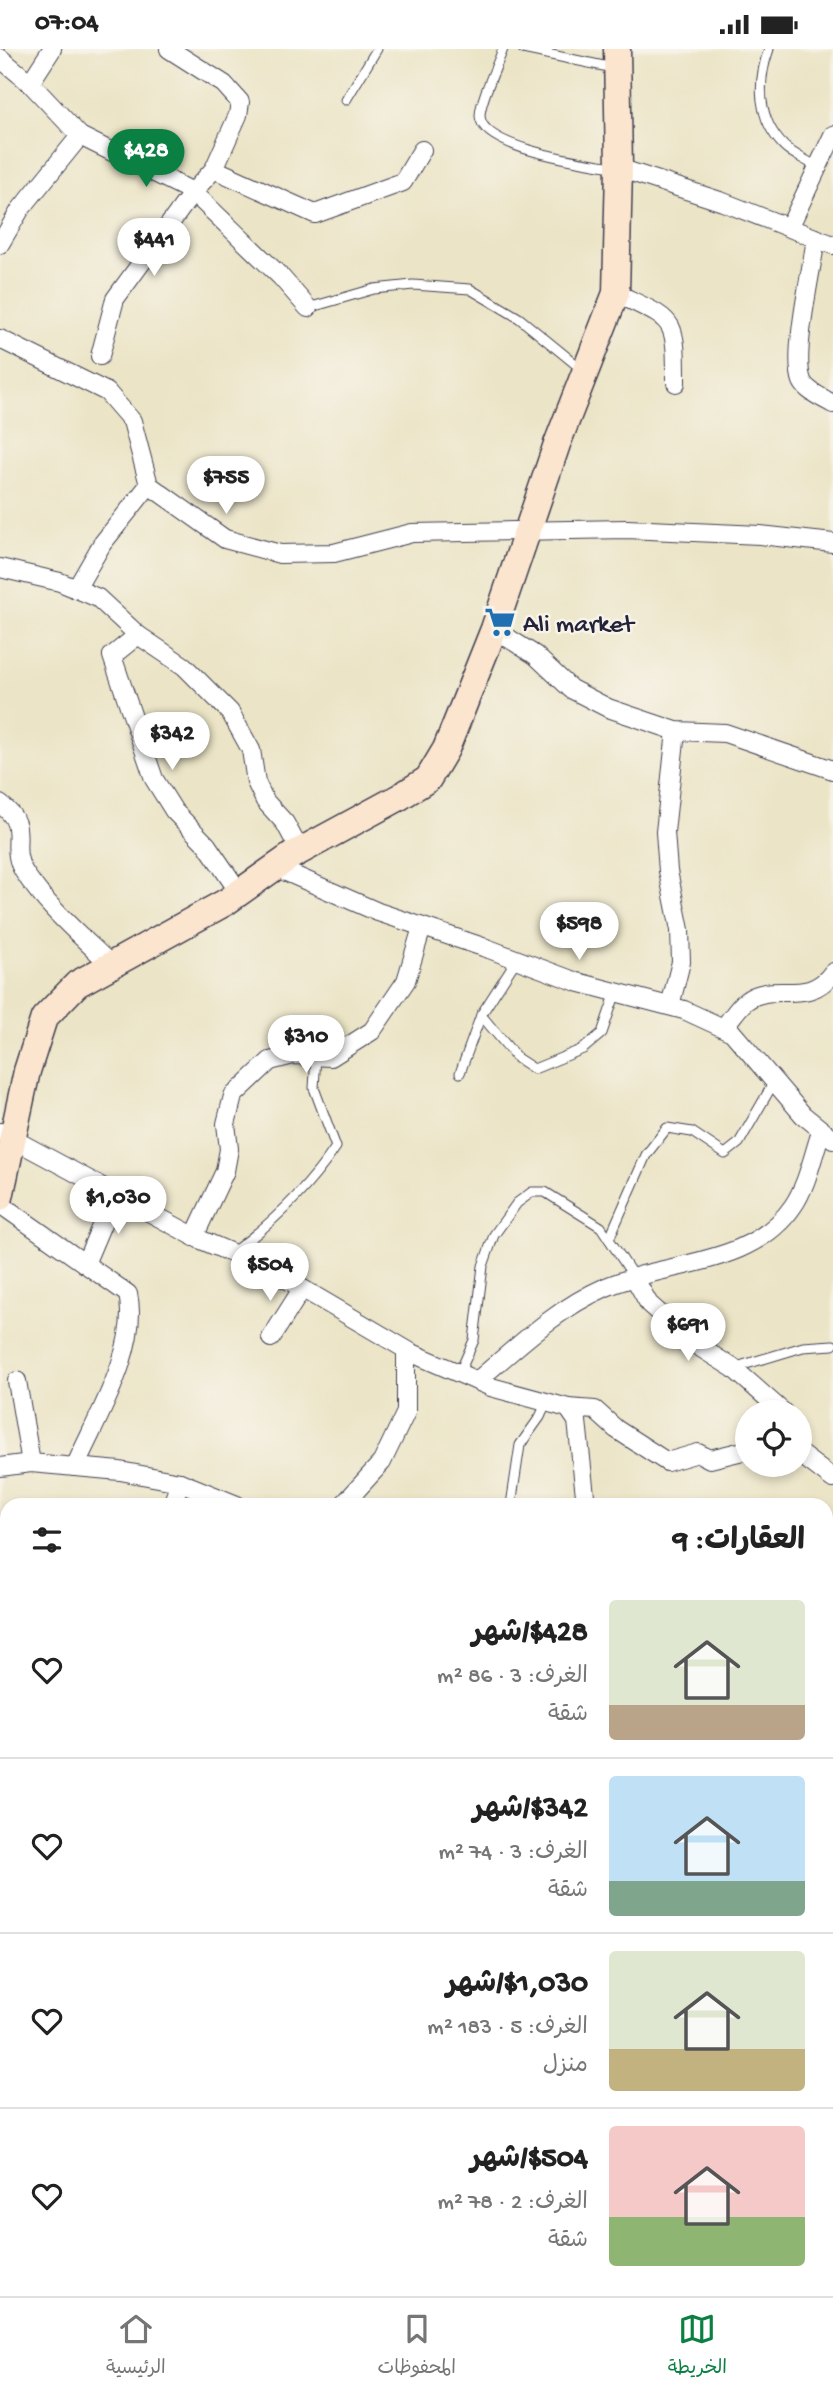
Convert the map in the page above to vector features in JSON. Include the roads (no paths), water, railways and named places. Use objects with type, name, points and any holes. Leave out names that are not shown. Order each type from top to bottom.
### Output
[{"type":"street","points":[[30,83],[52,49]]},
{"type":"street","points":[[100,356],[115,299],[193,192],[215,169],[238,115],[240,102],[224,84],[169,49]]},
{"type":"street","points":[[0,58],[30,83],[80,136],[193,192],[281,277],[308,308]]},
{"type":"street","points":[[0,1197],[6,1136],[44,1018],[77,984],[239,892],[300,851],[428,779],[446,749],[495,629],[616,293],[619,168],[617,59]]},
{"type":"street","points":[[789,228],[833,135]]},
{"type":"street","points":[[0,244],[20,210],[80,136]]},
{"type":"street","points":[[215,169],[315,214],[403,182],[422,150]]},
{"type":"street","points":[[619,168],[723,202],[825,241],[801,339],[801,374],[803,382],[812,391],[833,404]]},
{"type":"street","points":[[616,293],[669,319],[676,335],[676,383]]},
{"type":"street","points":[[0,339],[107,391],[132,421],[149,485],[225,538],[281,554],[334,553],[412,533],[627,529],[760,534],[833,543]]},
{"type":"street","points":[[76,589],[102,544],[149,485]]},
{"type":"street","points":[[0,568],[99,598],[138,635],[184,666],[230,712],[251,750],[256,782],[265,801],[285,823],[300,851]]},
{"type":"street","points":[[495,629],[536,656],[570,689],[608,708],[676,731],[725,733],[833,770]]},
{"type":"street","points":[[138,635],[111,656],[154,779],[174,811],[206,845],[239,892]]},
{"type":"street","points":[[670,1006],[681,962],[680,930],[668,871],[665,832],[676,731]]},
{"type":"street","points":[[0,804],[12,813],[19,826],[19,860],[25,873],[53,907],[111,965]]},
{"type":"street","points":[[275,867],[334,894],[422,927],[578,982],[670,1006],[724,1027],[732,1032],[774,1082],[827,1135],[795,1204],[782,1220],[729,1252],[605,1287],[552,1317],[477,1381]]},
{"type":"street","points":[[194,1237],[225,1171],[229,1149],[226,1124],[233,1096],[270,1061],[293,1055],[331,1057],[372,1031],[406,981],[422,927]]},
{"type":"street","points":[[724,1027],[747,1000],[761,995],[808,992],[825,984],[833,972]]},
{"type":"street","points":[[6,1136],[194,1237],[302,1289],[406,1350],[459,1374],[568,1408],[595,1410],[616,1429],[667,1462],[698,1453],[710,1459],[735,1453]]},
{"type":"street","points":[[85,1264],[115,1193]]},
{"type":"street","points":[[0,1204],[128,1294],[132,1309],[118,1374],[75,1467]]},
{"type":"street","points":[[634,1277],[649,1304],[693,1343],[733,1368],[769,1400]]},
{"type":"street","points":[[271,1338],[302,1289]]},
{"type":"street","points":[[349,1498],[382,1462],[405,1412],[406,1350]]},
{"type":"street","points":[[17,1381],[31,1463]]},
{"type":"street","points":[[568,1408],[577,1420],[585,1498]]},
{"type":"street","points":[[0,1467],[31,1463],[120,1471],[180,1482],[220,1498]]},
{"type":"street","points":[[812,1463],[833,1479]]},
{"type":"street","points":[[174,1498],[180,1482]]},
{"type":"lane","points":[[346,100],[377,49]]},
{"type":"lane","points":[[503,49],[480,116],[484,128],[508,143],[565,159],[619,168]]},
{"type":"lane","points":[[523,49],[617,59]]},
{"type":"lane","points":[[769,49],[760,73],[760,90],[768,123],[784,146],[817,167]]},
{"type":"lane","points":[[308,308],[374,289],[413,285],[470,289],[519,318],[586,372]]},
{"type":"lane","points":[[460,1073],[481,1015],[517,959]]},
{"type":"lane","points":[[481,1015],[517,1058],[534,1069],[583,1049],[602,1033],[617,992]]},
{"type":"lane","points":[[231,1253],[294,1202],[336,1147],[314,1088],[316,1056]]},
{"type":"lane","points":[[609,1239],[646,1156],[667,1128],[692,1132],[725,1154],[739,1143],[774,1082]]},
{"type":"lane","points":[[459,1374],[474,1340],[484,1266],[495,1235],[517,1203],[532,1192],[545,1192],[601,1227],[634,1277]]},
{"type":"lane","points":[[733,1368],[803,1347],[833,1345]]},
{"type":"lane","points":[[513,1498],[520,1445],[540,1417],[547,1401]]},
{"type":"place","name":"Ali market","points":[[500,622]]}]
